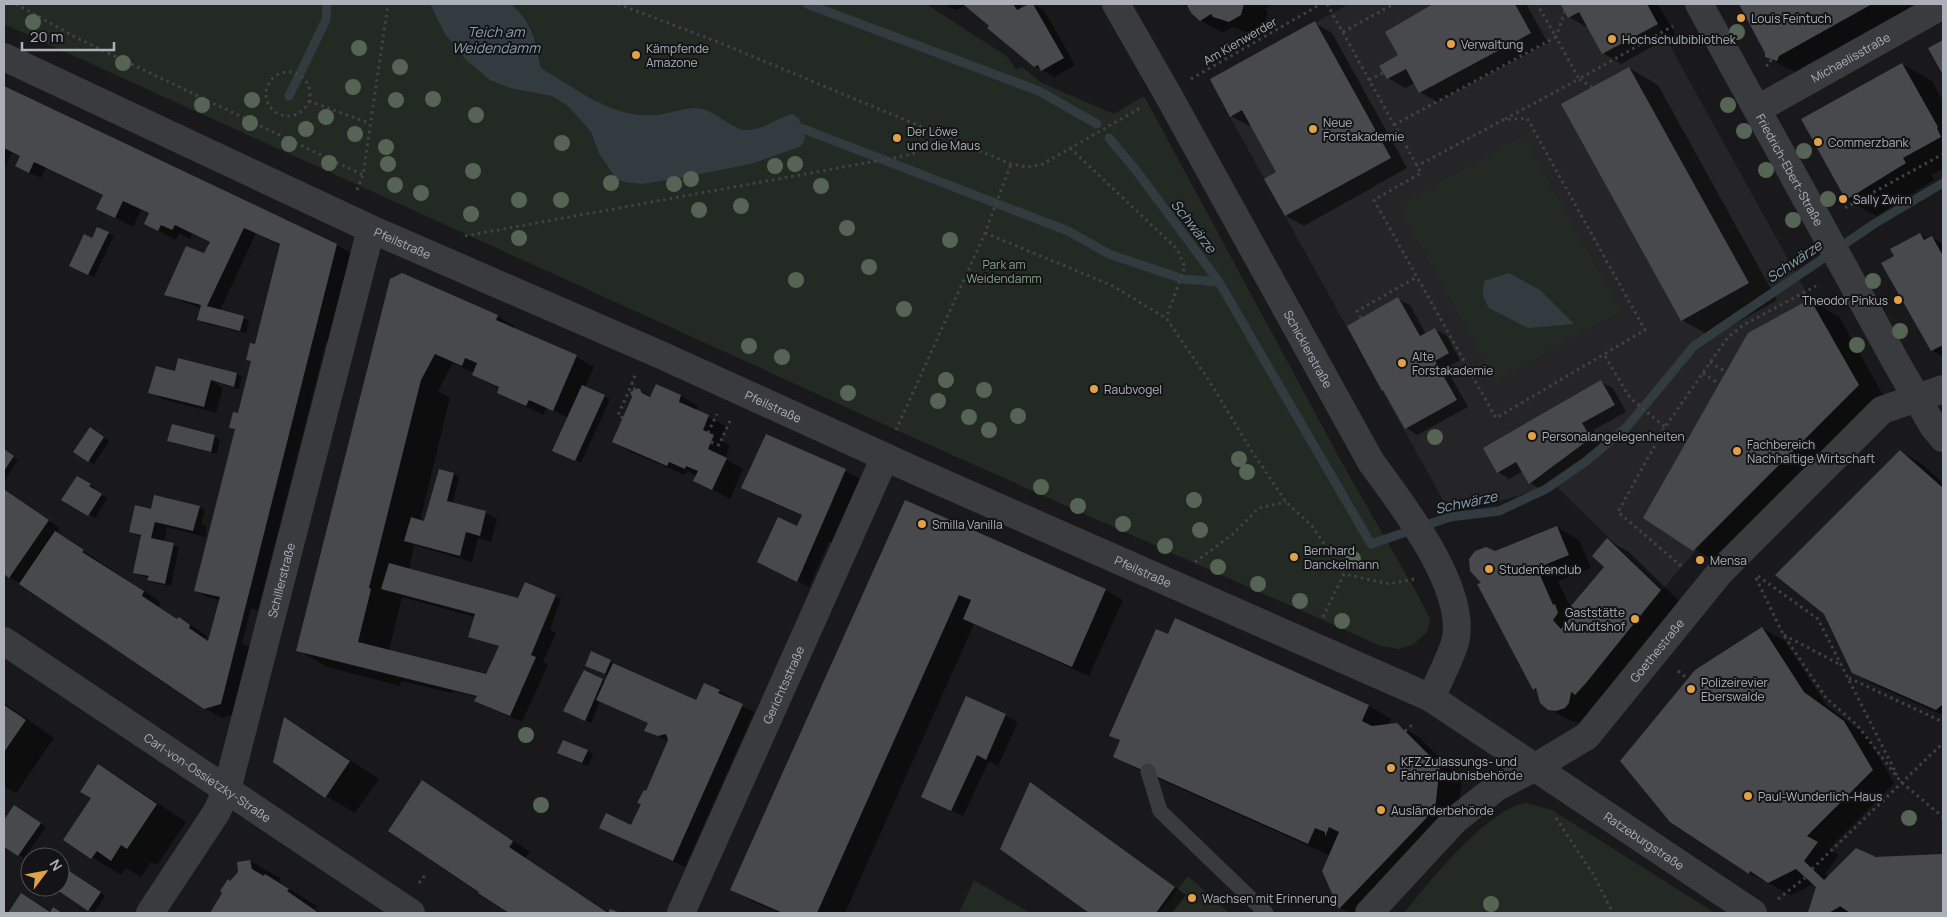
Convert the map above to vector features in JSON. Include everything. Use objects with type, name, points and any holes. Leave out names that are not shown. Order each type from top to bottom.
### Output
[{"type":"street","name":"Schicklerstraße","points":[[1116,4],[1371,462],[1406,509],[1434,557],[1457,617],[1456,639],[1431,698]]},
{"type":"street","name":"Friedrich-Ebert-Straße","points":[[1699,4],[1758,109],[1833,251],[1933,426],[1943,438]]},
{"type":"street","name":"Michaelisstraße","points":[[1758,109],[1943,6]]},
{"type":"street","name":"Pfeilstraße","points":[[4,57],[371,229],[661,355],[890,445],[1431,698],[1534,768]]},
{"type":"street","name":"Schillerstraße","points":[[150,913],[216,813],[227,790],[371,229]]},
{"type":"street","name":"Goethestraße","points":[[1370,913],[1455,820],[1497,787],[1534,768],[1587,736],[1721,571],[1882,410],[1943,389]]},
{"type":"street","name":"Gerichtsstraße","points":[[681,913],[890,445]]},
{"type":"street","name":"Carl-von-Ossietzky-Straße","points":[[4,641],[227,790],[414,900]]},
{"type":"street","name":"Ratzeburgstraße","points":[[1534,768],[1574,794],[1765,907]]},
{"type":"lane","points":[[1148,771],[1160,811],[1266,913]]},
{"type":"path","points":[[16,4],[77,38],[363,175]]},
{"type":"path","points":[[356,192],[363,175],[369,122],[388,4]]},
{"type":"path","points":[[618,4],[723,44],[1011,164],[1027,167],[1040,165],[1119,120]]},
{"type":"path","name":"Am Kienwerder","points":[[1167,93],[1321,4]]},
{"type":"path","points":[[1327,4],[1421,173],[1374,200],[1496,418],[1605,356],[1645,330],[1527,118],[1503,120]]},
{"type":"path","points":[[1343,32],[1394,4]]},
{"type":"path","points":[[1538,4],[1578,79],[1592,87]]},
{"type":"path","points":[[1394,125],[1556,37],[1565,12]]},
{"type":"path","points":[[1417,166],[1673,26]]},
{"type":"path","points":[[284,72],[299,75],[308,86],[310,93],[309,101],[306,107],[295,115],[280,115],[270,106],[266,93],[272,79],[284,72]]},
{"type":"path","points":[[1369,80],[1383,73]]},
{"type":"path","points":[[309,101],[369,122]]},
{"type":"path","points":[[456,238],[904,156],[915,153],[942,136]]},
{"type":"path","points":[[1070,148],[1178,249],[1184,267],[1166,318]]},
{"type":"path","points":[[1842,210],[1943,154]]},
{"type":"path","points":[[890,445],[985,232],[1011,164]]},
{"type":"path","points":[[985,232],[1111,285],[1166,318],[1208,379],[1251,450],[1286,502],[1313,527],[1344,574],[1389,584],[1411,581],[1434,557]]},
{"type":"path","points":[[1361,318],[1357,311],[1417,277]]},
{"type":"path","points":[[1681,566],[1618,512],[1665,427],[1728,337],[1745,324],[1816,286]]},
{"type":"path","points":[[1605,356],[1630,398],[1665,427]]},
{"type":"path","points":[[1710,362],[1726,372]]},
{"type":"path","points":[[623,418],[618,415],[638,370]]},
{"type":"path","points":[[1703,373],[1719,384]]},
{"type":"path","points":[[632,384],[635,390]]},
{"type":"path","points":[[708,433],[717,414]]},
{"type":"path","points":[[711,442],[719,445],[730,421]]},
{"type":"path","points":[[1192,565],[1233,534],[1259,508],[1286,502]]},
{"type":"path","points":[[1901,782],[1818,619],[1753,573],[1783,634],[1826,698],[1857,725],[1901,782],[1943,817]]},
{"type":"path","points":[[1320,622],[1344,574]]},
{"type":"path","points":[[1783,634],[1841,665]]},
{"type":"path","points":[[1848,677],[1943,722]]},
{"type":"path","points":[[1812,869],[1943,743]]},
{"type":"path","points":[[1574,794],[1557,804],[1554,813],[1593,874],[1613,913]]},
{"type":"path","points":[[414,900],[426,874]]},
{"type":"path","points":[[1765,907],[1805,878]]},
{"type":"shaded area","points":[[1349,4],[1647,4],[1858,386],[1704,541],[1662,590],[1552,482],[1530,492],[1500,501],[1469,503],[1448,509],[1210,81]]},
{"type":"green space","name":"Park am Weidendamm","points":[[4,4],[430,4],[434,11],[568,106],[591,132],[599,154],[617,180],[628,183],[642,184],[676,179],[751,164],[805,137],[799,118],[791,114],[761,127],[743,130],[704,109],[697,108],[656,115],[640,115],[610,107],[581,93],[541,68],[533,32],[525,18],[511,4],[926,4],[1008,57],[1016,70],[1022,67],[1042,83],[1114,114],[1144,96],[1346,470],[1419,597],[1430,619],[1427,632],[1414,644],[1399,649],[1381,646],[905,434],[4,24]]},
{"type":"green space","points":[[1523,136],[1621,311],[1496,381],[1398,206]]},
{"type":"green space","points":[[1526,803],[1552,810],[1715,913],[1404,913],[1443,866],[1477,832],[1494,818],[1511,808]]},
{"type":"green space","name":"Wachsen mit Erinnerung","points":[[1188,876],[1229,913],[1159,913]]},
{"type":"green space","points":[[974,880],[1030,913],[959,913]]},
{"type":"water","name":"Teich am Weidendamm","points":[[430,4],[511,4],[525,18],[529,25],[535,40],[541,68],[581,93],[610,107],[640,115],[656,115],[697,108],[704,109],[743,130],[761,127],[792,114],[799,118],[805,137],[804,142],[799,147],[751,164],[642,184],[617,180],[599,154],[591,132],[568,106],[552,96],[510,88],[490,80],[465,59],[445,34]]},
{"type":"water","points":[[1509,273],[1540,290],[1574,324],[1528,328],[1489,308],[1483,296],[1484,281]]},
{"type":"building","points":[[963,4],[1013,4],[1017,10],[1033,4],[1064,58],[1041,71],[1038,65],[1034,67],[987,28],[989,26]]},
{"type":"building","points":[[1186,4],[1244,4],[1241,15],[1229,22],[1213,17],[1211,14],[1200,21],[1192,14]]},
{"type":"building","name":"Verwaltung","points":[[1433,4],[1515,4],[1531,33],[1419,93],[1406,69],[1387,79],[1379,66],[1398,55],[1385,32]]},
{"type":"building","name":"Hochschulbibliothek","points":[[1647,4],[1658,24],[1602,54],[1579,12],[1568,18],[1561,5]]},
{"type":"building","points":[[1739,4],[1872,4],[1779,56],[1777,61],[1765,57],[1765,53]]},
{"type":"building","name":"Neue Forstakademie","points":[[1315,21],[1391,158],[1285,216],[1264,179],[1276,172],[1242,110],[1230,117],[1210,79]]},
{"type":"building","points":[[1943,40],[1943,75],[1928,48]]},
{"type":"building","points":[[1902,63],[1938,127],[1941,137],[1903,158],[1906,163],[1846,200],[1801,119]]},
{"type":"building","points":[[1629,67],[1749,283],[1681,321],[1561,104]]},
{"type":"building","points":[[4,86],[337,244],[221,704],[204,709],[19,584],[55,531],[84,550],[82,552],[144,591],[142,596],[177,619],[179,617],[190,625],[189,628],[208,641],[220,597],[194,591],[235,429],[229,428],[233,412],[238,413],[251,361],[246,360],[250,343],[255,344],[280,244],[244,228],[207,306],[244,316],[240,331],[197,320],[201,305],[164,295],[186,246],[204,253],[210,242],[175,225],[172,230],[161,225],[158,231],[144,224],[149,213],[123,201],[115,218],[96,209],[103,195],[34,162],[29,173],[15,166],[20,156],[4,148]]},
{"type":"building","points":[[97,227],[109,232],[88,275],[69,266],[84,234],[92,238]]},
{"type":"building","points":[[1920,233],[1924,240],[1932,236],[1943,256],[1943,345],[1931,351],[1881,263],[1894,256],[1890,249]]},
{"type":"building","points":[[402,273],[498,315],[496,320],[577,355],[553,411],[529,400],[526,406],[497,393],[499,387],[472,375],[477,363],[465,358],[462,366],[435,354],[421,380],[369,588],[371,589],[358,642],[486,674],[499,646],[468,637],[475,614],[381,589],[389,563],[518,598],[525,582],[556,595],[531,655],[536,657],[510,716],[474,701],[477,696],[296,651],[390,279]]},
{"type":"building","name":"Alte Forstakademie","points":[[1398,297],[1420,336],[1435,328],[1449,353],[1435,361],[1457,400],[1405,429],[1347,326]]},
{"type":"building","name":"Fachbereich Nachhaltige Wirtschaft","points":[[1810,299],[1859,385],[1693,551],[1643,518],[1748,333]]},
{"type":"building","points":[[178,358],[237,373],[234,387],[211,380],[204,407],[148,393],[156,366],[175,371]]},
{"type":"building","name":"Personalangelegenheiten","points":[[1601,380],[1615,405],[1582,423],[1591,438],[1529,484],[1516,462],[1497,473],[1483,448]]},
{"type":"building","points":[[656,384],[681,395],[679,402],[709,415],[703,430],[714,435],[708,449],[727,458],[712,490],[693,481],[698,471],[686,466],[685,469],[669,462],[667,466],[612,442],[632,397],[630,392],[639,388],[642,393],[650,397]]},
{"type":"building","points":[[582,385],[605,395],[575,461],[552,451]]},
{"type":"building","points":[[172,424],[215,435],[211,452],[167,441]]},
{"type":"building","points":[[90,427],[104,437],[88,462],[73,452]]},
{"type":"building","points":[[766,434],[846,469],[797,582],[757,562],[778,517],[797,526],[802,515],[741,488]]},
{"type":"building","points":[[4,449],[14,456],[4,471]]},
{"type":"building","points":[[1900,450],[1943,488],[1943,704],[1936,710],[1852,673],[1824,614],[1775,575]]},
{"type":"building","points":[[439,469],[454,473],[447,501],[486,511],[480,536],[466,532],[460,556],[404,541],[411,517],[424,521]]},
{"type":"building","points":[[77,476],[91,484],[89,486],[102,494],[88,516],[61,500]]},
{"type":"building","points":[[5,490],[49,520],[9,578],[4,574]]},
{"type":"building","points":[[154,495],[200,506],[193,531],[155,522],[151,538],[174,543],[165,584],[147,580],[149,576],[133,573],[141,535],[129,532],[135,505],[151,509]]},
{"type":"building","points":[[905,500],[1106,589],[1072,667],[963,619],[971,600],[959,595],[817,913],[783,913],[730,890]]},
{"type":"building","points":[[1557,526],[1569,555],[1537,568],[1558,613],[1553,620],[1561,629],[1576,611],[1571,606],[1604,567],[1592,556],[1607,538],[1661,590],[1586,683],[1575,695],[1571,693],[1569,703],[1565,708],[1556,711],[1548,710],[1540,703],[1536,688],[1533,690],[1477,584],[1481,583],[1470,571],[1469,559],[1475,551],[1486,547],[1495,551]]},
{"type":"building","points":[[1175,618],[1369,705],[1362,721],[1372,726],[1397,723],[1440,766],[1435,809],[1339,909],[1322,871],[1339,832],[1329,827],[1325,837],[1325,832],[1315,828],[1308,844],[1113,757],[1120,740],[1109,736],[1156,629],[1168,634]]},
{"type":"building","name":"Paul-Wunderlich-Haus","points":[[1762,627],[1804,692],[1844,721],[1873,770],[1807,836],[1818,842],[1804,861],[1824,880],[1856,848],[1874,857],[1943,854],[1943,913],[1850,913],[1840,906],[1829,913],[1810,913],[1808,912],[1816,887],[1796,869],[1768,883],[1750,871],[1749,874],[1670,822],[1620,761],[1695,670]]},
{"type":"building","points":[[591,651],[611,660],[605,674],[585,666]]},
{"type":"building","points":[[613,663],[696,700],[704,683],[720,690],[718,693],[743,704],[673,861],[599,828],[606,813],[631,825],[641,804],[637,803],[644,790],[646,791],[668,740],[666,734],[658,736],[644,731],[648,723],[596,700]]},
{"type":"building","points":[[584,670],[603,679],[585,721],[563,711]]},
{"type":"building","points":[[966,696],[1006,714],[986,760],[977,755],[951,811],[921,797]]},
{"type":"building","points":[[4,705],[26,720],[4,752]]},
{"type":"building","points":[[284,717],[350,761],[325,798],[273,762]]},
{"type":"building","points":[[563,740],[588,750],[582,763],[557,753]]},
{"type":"building","points":[[98,764],[157,804],[127,849],[121,845],[111,861],[97,851],[91,859],[63,840],[91,798],[80,792]]},
{"type":"building","points":[[422,780],[513,841],[509,847],[608,913],[509,913],[388,831]]},
{"type":"building","points":[[1030,782],[1175,887],[1156,913],[1089,913],[1000,849]]},
{"type":"building","points":[[14,805],[41,823],[24,847],[20,847],[18,856],[4,847],[4,820]]},
{"type":"building","points":[[250,860],[252,869],[264,876],[265,874],[289,889],[287,891],[319,913],[210,913],[228,879],[230,881],[238,872],[237,862]]},
{"type":"building","points":[[70,872],[101,892],[88,911],[68,897],[70,897]]},
{"type":"building","points":[[20,895],[20,897],[27,897],[50,912],[53,907],[62,913],[8,913]]},
{"type":"building","points":[[610,909],[620,913],[608,913]]},
{"type":"waterway","points":[[289,96],[326,20],[327,4]]},
{"type":"waterway","name":"Schwärze","points":[[807,4],[1039,91],[1097,124]]},
{"type":"waterway","points":[[790,133],[801,128],[1068,231],[1109,254],[1183,279],[1219,282]]},
{"type":"waterway","name":"Schwärze","points":[[1109,138],[1135,169],[1219,282],[1371,544],[1450,517],[1499,511],[1546,489],[1585,462],[1626,428],[1694,346],[1874,224],[1943,183]]},
{"type":"place","name":"Louis Feintuch","points":[[1741,18]]},
{"type":"place","name":"Hochschulbibliothek","points":[[1612,39]]},
{"type":"place","name":"Verwaltung","points":[[1451,44]]},
{"type":"place","name":"Kämpfende Amazone","points":[[636,55]]},
{"type":"place","name":"Neue Forstakademie","points":[[1313,129]]},
{"type":"place","name":"Der Löwe und die Maus","points":[[897,138]]},
{"type":"place","name":"Commerzbank","points":[[1818,142]]},
{"type":"place","name":"Sally Zwirn","points":[[1843,199]]},
{"type":"place","name":"Theodor Pinkus","points":[[1898,300]]},
{"type":"place","name":"Alte Forstakademie","points":[[1402,363]]},
{"type":"place","name":"Raubvogel","points":[[1094,389]]},
{"type":"place","name":"Personalangelegenheiten","points":[[1532,436]]},
{"type":"place","name":"Fachbereich Nachhaltige Wirtschaft","points":[[1737,451]]},
{"type":"place","name":"Smilla Vanilla","points":[[922,524]]},
{"type":"place","name":"Bernhard Danckelmann","points":[[1294,557]]},
{"type":"place","name":"Mensa","points":[[1700,560]]},
{"type":"place","name":"Studentenclub","points":[[1489,569]]},
{"type":"place","name":"Gaststätte Mundtshof","points":[[1635,619]]},
{"type":"place","name":"Polizeirevier Eberswalde","points":[[1691,689]]},
{"type":"place","name":"KFZ Zulassungs- und Fahrerlaubnisbehörde","points":[[1391,768]]},
{"type":"place","name":"Paul-Wunderlich-Haus","points":[[1748,796]]},
{"type":"place","name":"Ausländerbehörde","points":[[1381,810]]},
{"type":"place","name":"Wachsen mit Erinnerung","points":[[1192,898]]}]
